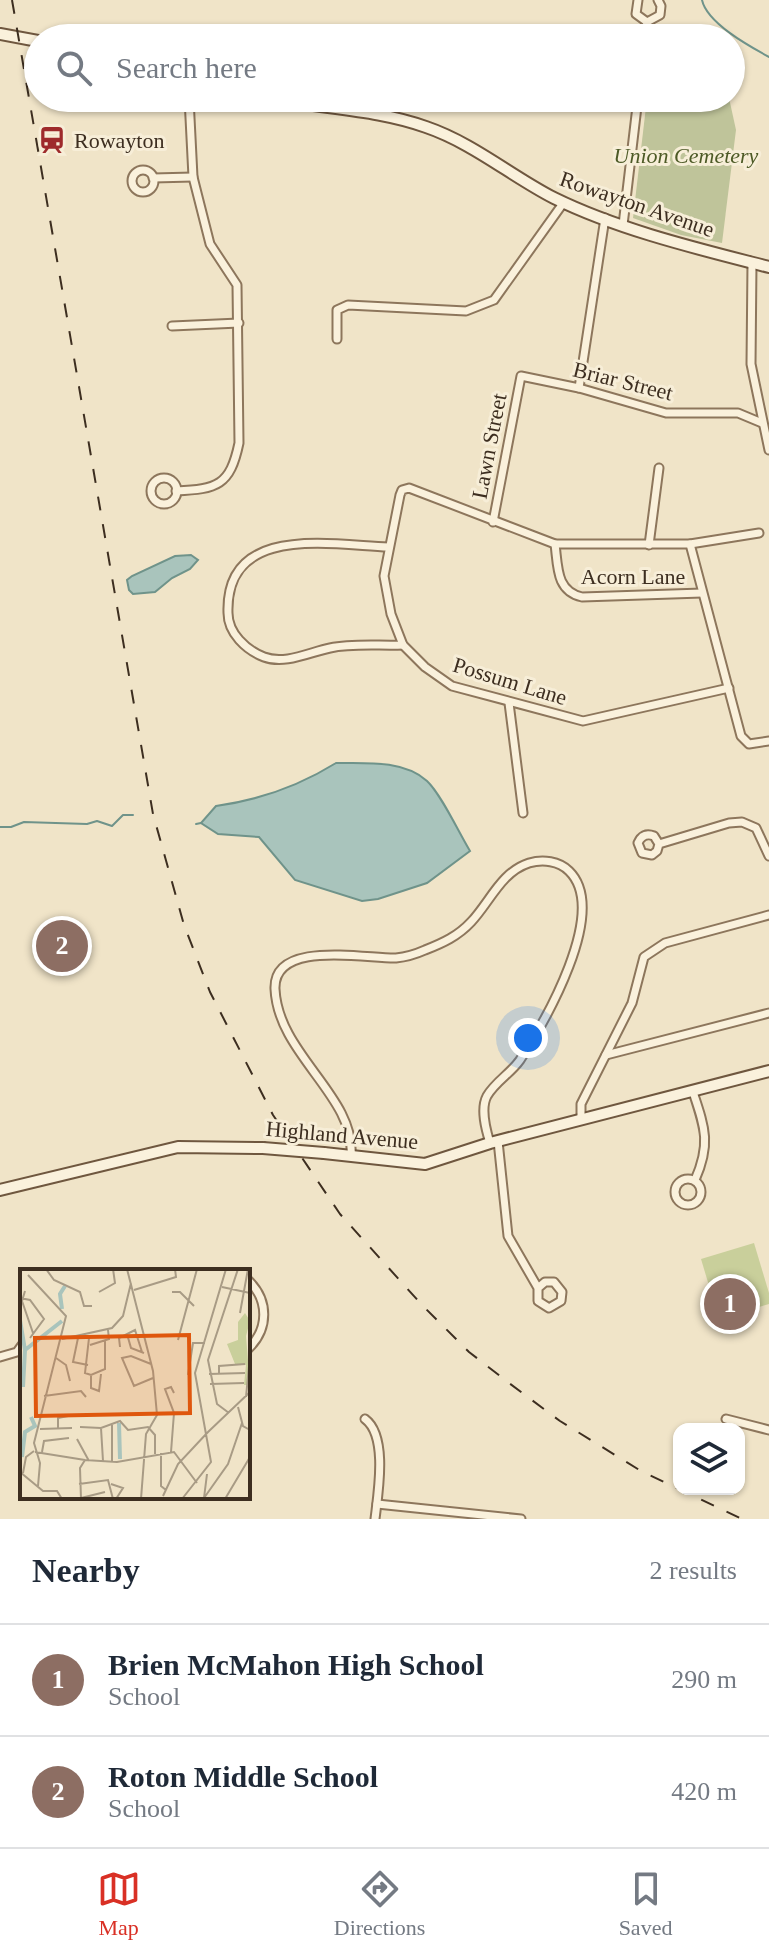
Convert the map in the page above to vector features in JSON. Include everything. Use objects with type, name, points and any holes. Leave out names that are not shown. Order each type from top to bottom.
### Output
[{"type":"street","points":[[638,0],[636,14],[647,22],[660,15],[658,0]]},
{"type":"street","points":[[0,34],[24,38]]},
{"type":"street","points":[[176,491],[214,487],[224,480],[235,463],[239,443],[237,285],[210,244],[193,177],[190,112]]},
{"type":"street","name":"Rowayton Avenue","points":[[365,112],[428,127],[466,145],[564,202],[623,225],[769,267]]},
{"type":"street","points":[[623,225],[636,112]]},
{"type":"street","points":[[153,178],[193,177]]},
{"type":"street","points":[[337,339],[337,310],[348,305],[466,311],[494,300],[564,202]]},
{"type":"street","points":[[579,388],[605,218]]},
{"type":"street","points":[[752,263],[751,364],[769,450]]},
{"type":"street","points":[[172,326],[239,323]]},
{"type":"street","name":"Briar Street","points":[[521,376],[579,388],[666,413],[738,413],[762,423]]},
{"type":"street","name":"Lawn Street","points":[[493,522],[521,376]]},
{"type":"street","points":[[649,545],[659,468]]},
{"type":"street","name":"Possum Lane","points":[[493,522],[409,488],[402,490],[388,547],[384,576],[386,595],[403,645],[425,667],[452,686],[583,721],[729,688]]},
{"type":"street","points":[[493,522],[555,544],[690,544],[759,533]]},
{"type":"street","points":[[388,547],[293,543],[268,549],[251,559],[234,582],[228,621],[238,639],[266,658],[287,659],[331,648],[403,645]]},
{"type":"street","name":"Acorn Lane","points":[[555,544],[560,582],[571,595],[702,593]]},
{"type":"street","points":[[690,544],[741,736],[749,744],[769,741]]},
{"type":"street","points":[[509,703],[523,813]]},
{"type":"street","points":[[659,844],[742,822],[756,828],[769,856]]},
{"type":"street","points":[[351,1156],[352,1139],[347,1120],[285,1029],[275,992],[277,976],[291,962],[321,954],[395,958],[413,955],[457,935],[512,871],[538,861],[554,862],[568,869],[576,883],[581,910],[577,943],[563,981],[519,1062],[488,1093],[484,1112],[494,1142],[508,1236],[538,1288]]},
{"type":"street","points":[[581,1119],[581,1104],[632,1003],[644,957],[665,943],[769,915]]},
{"type":"street","points":[[606,1055],[769,1013]]},
{"type":"street","name":"Highland Avenue","points":[[0,1190],[178,1147],[263,1148],[425,1164],[494,1142],[769,1071]]},
{"type":"street","points":[[693,1092],[705,1127],[706,1147],[695,1180]]},
{"type":"street","points":[[250,1283],[262,1300],[265,1316],[261,1332],[250,1346]]},
{"type":"street","points":[[0,1357],[17,1352],[20,1348]]},
{"type":"street","points":[[365,1419],[376,1430],[379,1453],[375,1519]]},
{"type":"street","points":[[726,1419],[769,1430]]},
{"type":"street","points":[[377,1504],[521,1519]]},
{"type":"green space","name":"Union Cemetery","points":[[645,112],[732,112],[736,130],[722,243],[681,235],[633,218]]},
{"type":"green space","points":[[754,1243],[769,1293],[769,1304],[719,1319],[701,1259]]},
{"type":"water","points":[[191,555],[198,560],[190,569],[155,592],[133,594],[129,590],[127,580],[132,576],[175,556]]},
{"type":"water","points":[[336,763],[384,764],[418,774],[438,795],[470,851],[427,883],[362,901],[295,880],[259,837],[218,834],[201,823],[216,806],[278,791]]},
{"type":"waterway","points":[[702,0],[705,9],[719,24]]},
{"type":"waterway","points":[[745,43],[769,57]]},
{"type":"waterway","points":[[0,827],[24,822],[87,824],[97,821],[112,826],[123,815],[133,815]]},
{"type":"waterway","points":[[196,824],[201,823]]},
{"type":"railway","points":[[12,0],[24,69]]},
{"type":"railway","points":[[31,112],[153,814],[184,925],[210,992],[273,1115],[340,1214],[469,1352],[560,1421],[641,1471],[742,1519]]},
{"type":"place","name":"Rowayton","points":[[52,140]]},
{"type":"place","name":"Roton Middle School","points":[[62,946]]},
{"type":"place","name":"Brien McMahon High School","points":[[730,1304]]}]
